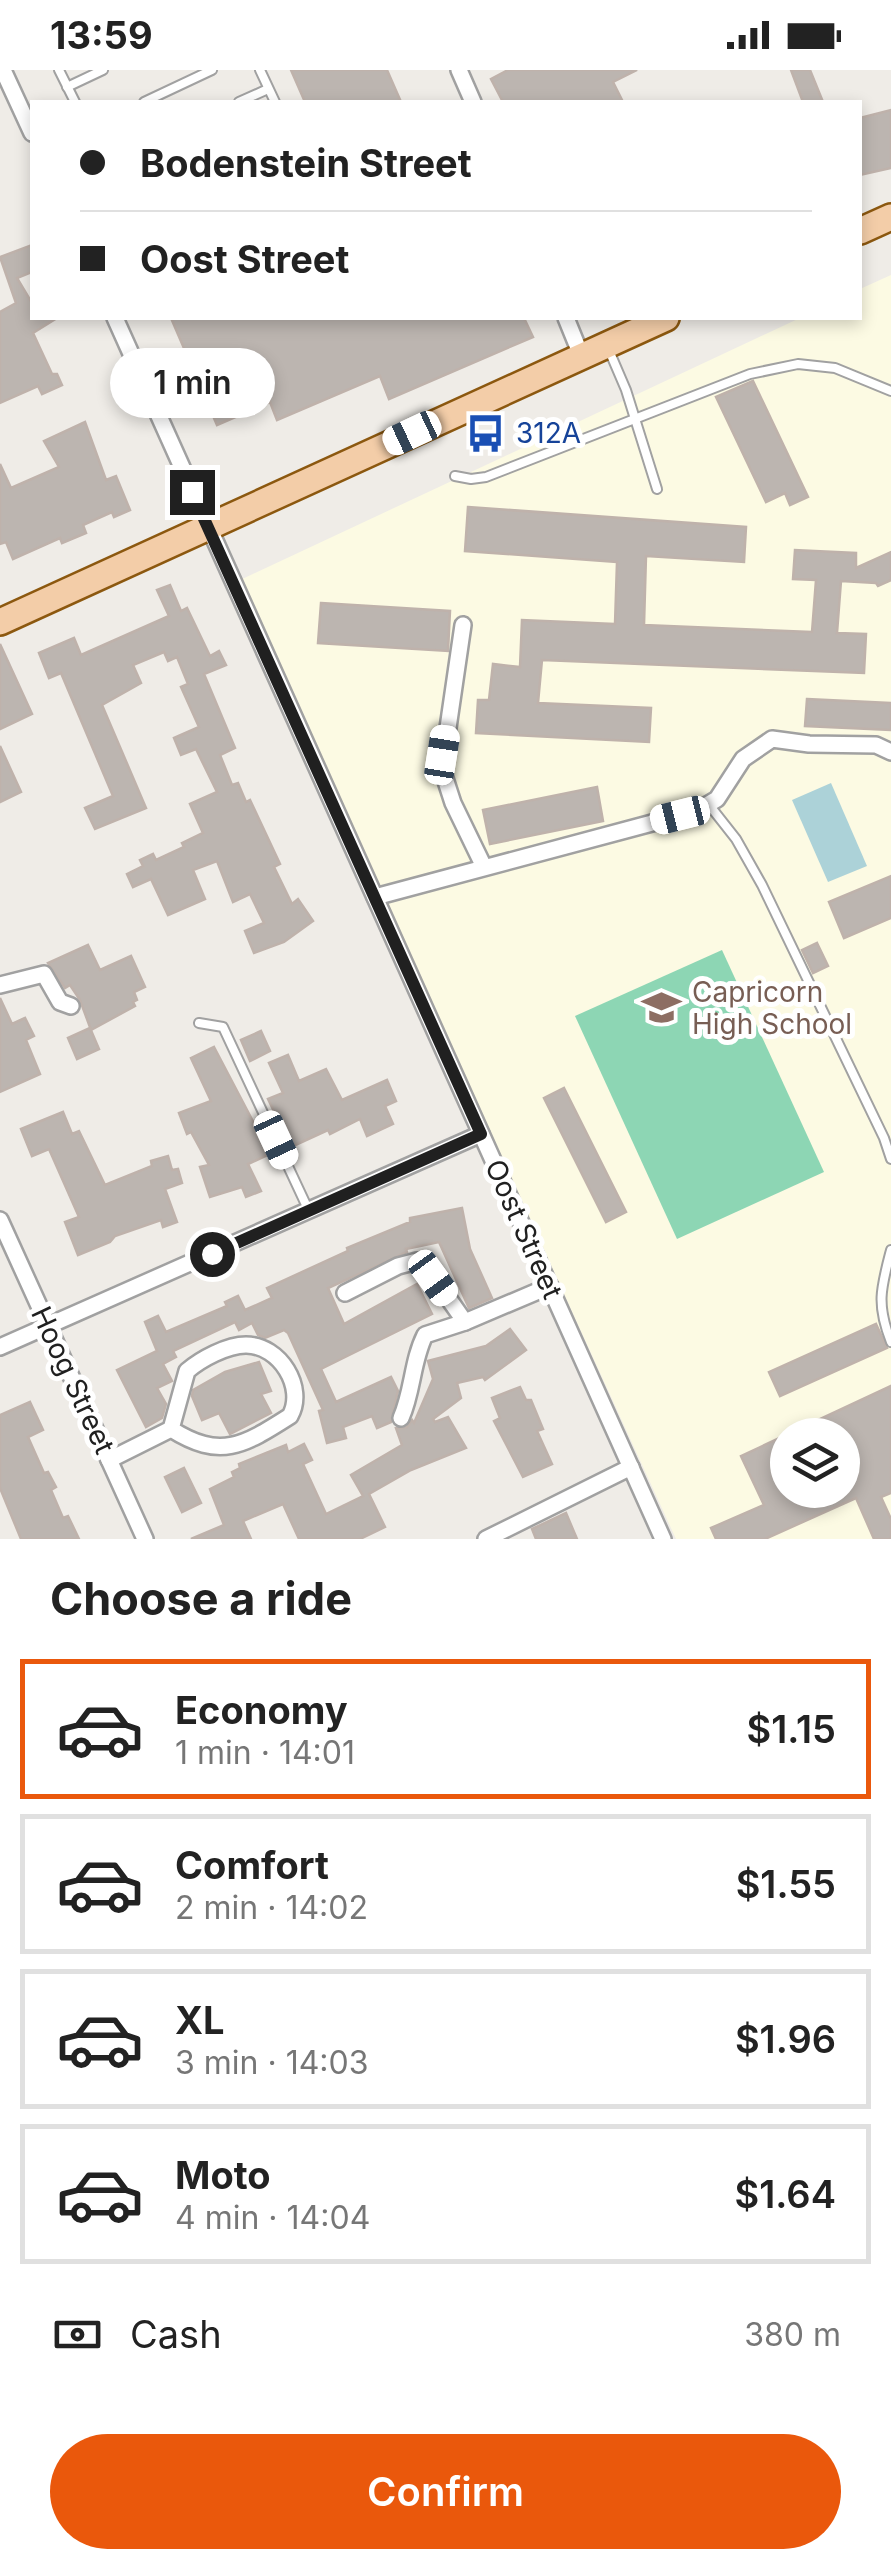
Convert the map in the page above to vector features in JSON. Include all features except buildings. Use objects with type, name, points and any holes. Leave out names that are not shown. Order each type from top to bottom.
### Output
[{"type":"main road","points":[[862,230],[891,217]]},
{"type":"main road","points":[[0,622],[661,320]]},
{"type":"street","points":[[3,70],[30,130]]},
{"type":"street","points":[[459,70],[472,100]]},
{"type":"street","name":"Oost Street","points":[[117,320],[662,1539]]},
{"type":"street","points":[[567,320],[581,355]]},
{"type":"street","points":[[463,625],[442,769],[452,803],[484,867]]},
{"type":"street","points":[[375,897],[710,806],[743,759],[772,739],[876,745],[891,752]]},
{"type":"street","points":[[0,985],[44,974],[60,1002],[71,1006]]},
{"type":"street","points":[[0,1347],[481,1134]]},
{"type":"street","name":"Hoog Street","points":[[0,1220],[146,1539]]},
{"type":"street","points":[[345,1293],[398,1266],[417,1261],[425,1265],[465,1322]]},
{"type":"street","points":[[401,1418],[425,1335],[550,1286]]},
{"type":"street","points":[[110,1460],[171,1429],[187,1371],[225,1350],[249,1345],[264,1349],[290,1375],[296,1394],[290,1416],[240,1443],[226,1448],[203,1447],[171,1429]]},
{"type":"street","points":[[486,1539],[631,1468]]},
{"type":"lane","points":[[59,70],[73,100]]},
{"type":"lane","points":[[67,87],[103,70]]},
{"type":"lane","points":[[149,100],[212,70]]},
{"type":"lane","points":[[260,70],[274,100]]},
{"type":"lane","points":[[243,100],[268,89]]},
{"type":"lane","points":[[606,344],[657,489]]},
{"type":"lane","points":[[455,476],[486,478],[750,374],[798,364],[835,368],[891,391]]},
{"type":"lane","points":[[710,806],[736,839],[762,885],[891,1158]]},
{"type":"lane","points":[[199,1023],[224,1027],[309,1211]]},
{"type":"lane","points":[[891,1250],[880,1290],[880,1310],[891,1342]]},
{"type":"shaded area","name":"Capricorn High School","points":[[891,275],[891,1539],[676,1539],[238,581],[796,320],[862,320],[862,288]]},
{"type":"green space","points":[[722,950],[824,1172],[677,1239],[575,1016]]},
{"type":"water","points":[[831,783],[867,866],[828,882],[792,800]]},
{"type":"place","name":"312A","points":[[486,433]]},
{"type":"place","name":"Capricorn High School","points":[[662,1008]]},
{"type":"route","points":[[192,492],[481,1134],[212,1254]]}]
